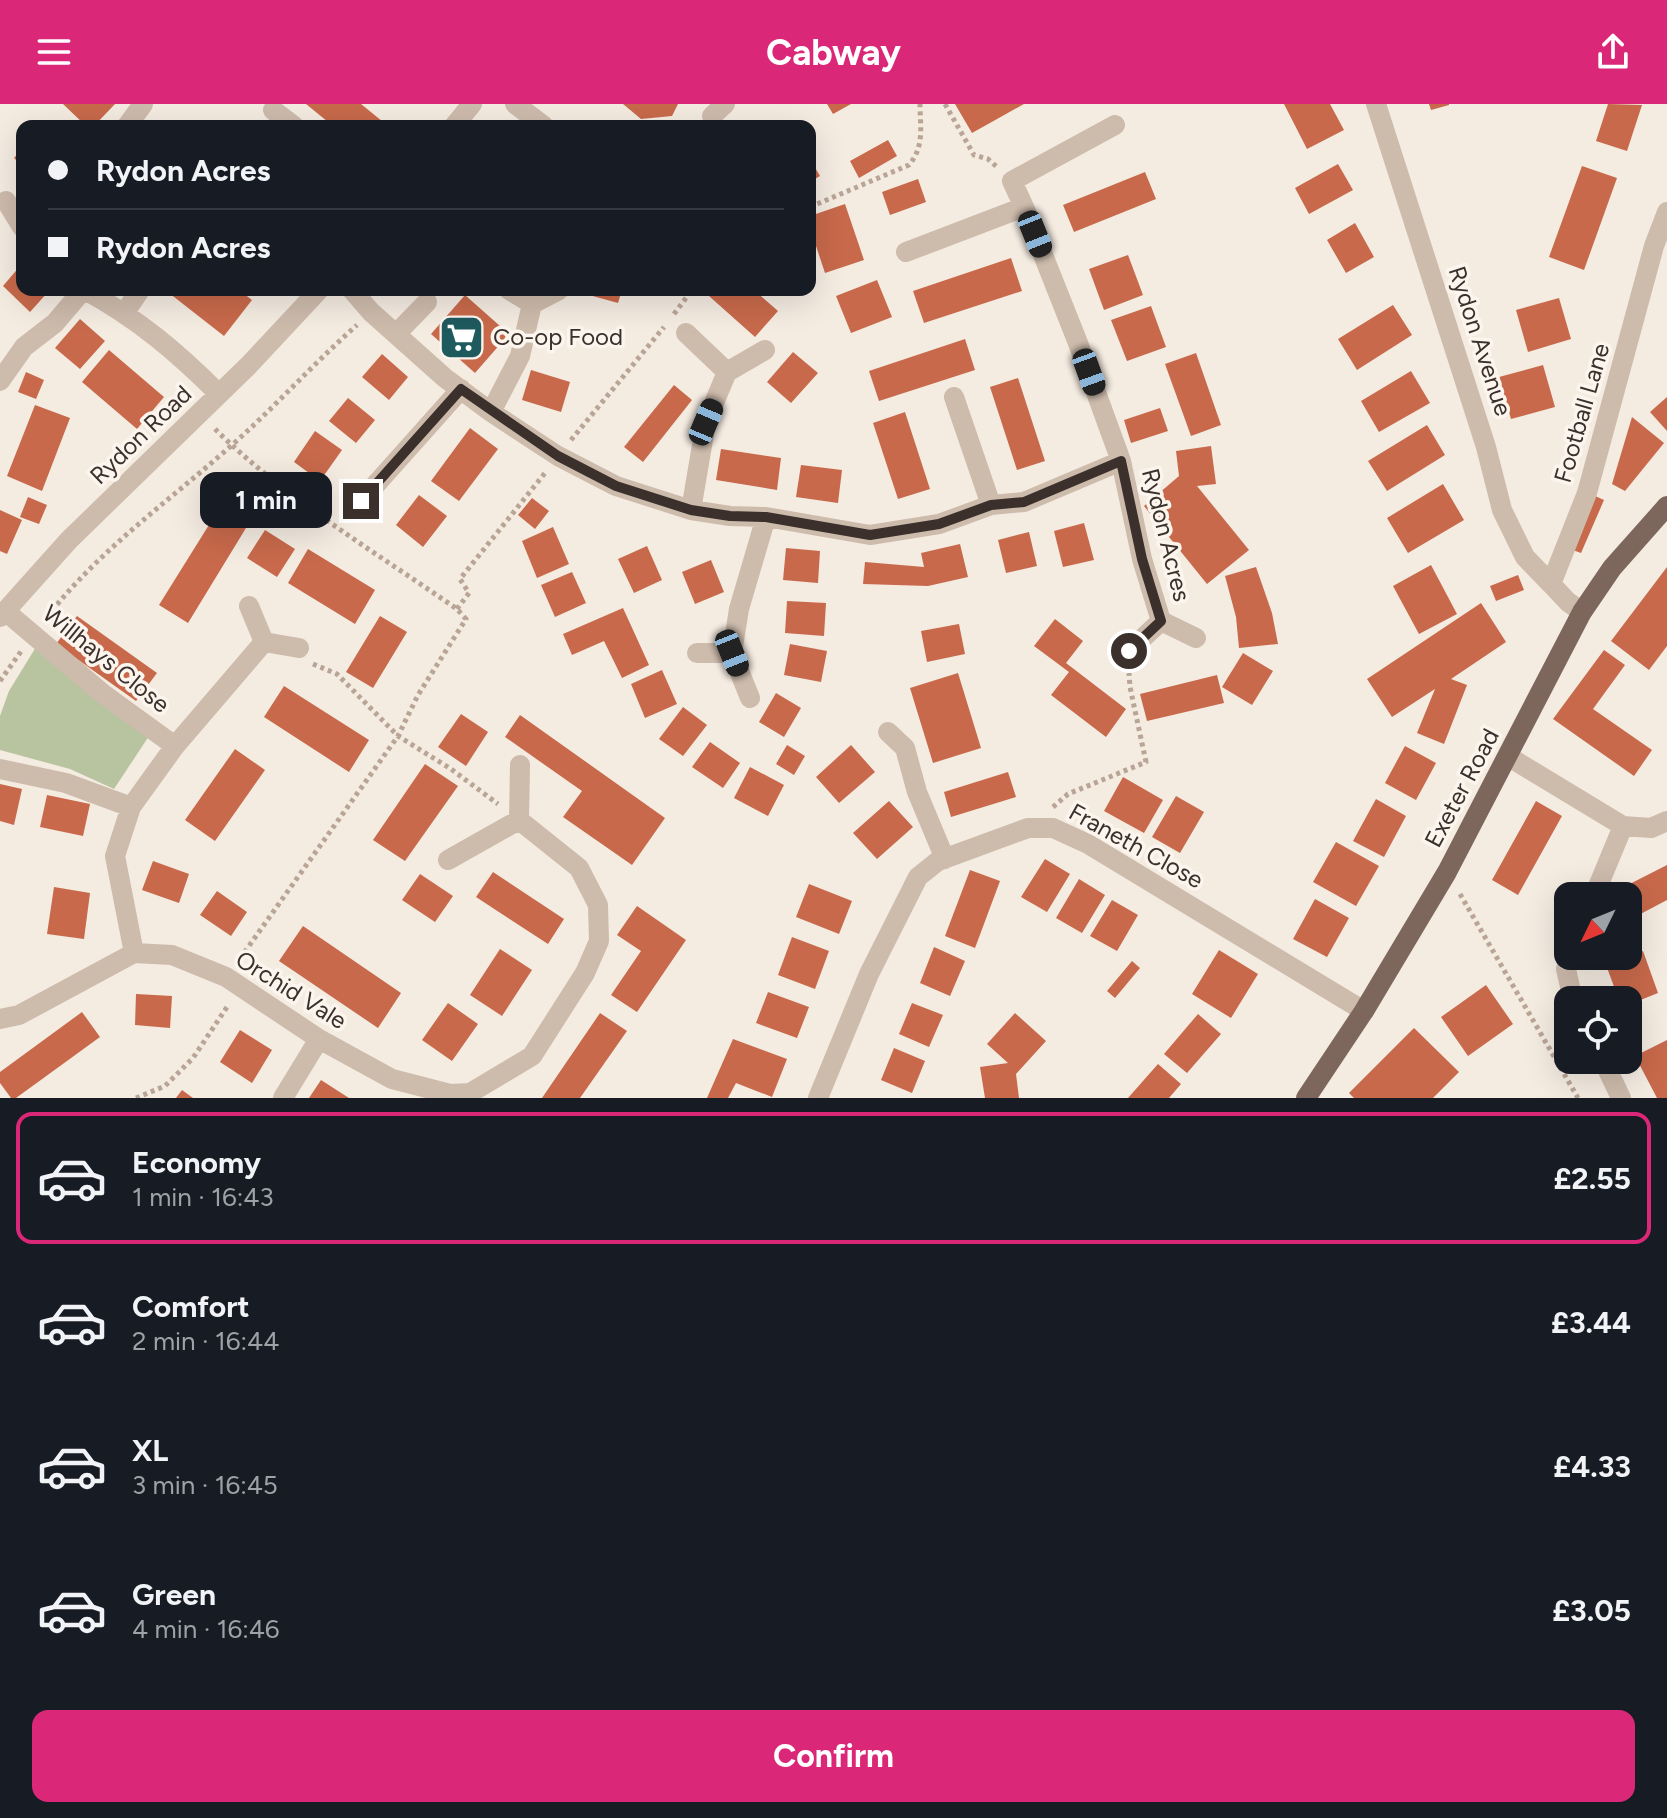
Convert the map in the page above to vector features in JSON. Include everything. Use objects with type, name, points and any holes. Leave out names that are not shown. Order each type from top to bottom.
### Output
[{"type":"main road","name":"Exeter Road","points":[[1306,1098],[1364,1011],[1447,872],[1582,612],[1612,568],[1667,506]]},
{"type":"street","points":[[459,120],[472,104]]},
{"type":"street","points":[[515,104],[536,120]]},
{"type":"street","name":"Rydon Avenue","points":[[1376,104],[1486,447],[1502,510],[1525,557],[1551,584]]},
{"type":"street","points":[[1012,181],[1115,125]]},
{"type":"street","name":"Rydon Acres","points":[[1012,181],[1121,461],[1142,559],[1161,621],[1196,638]]},
{"type":"street","points":[[906,252],[1024,207]]},
{"type":"street","name":"Football Lane","points":[[1551,584],[1587,493],[1654,246],[1667,212]]},
{"type":"street","points":[[0,381],[24,347],[55,323],[79,296]]},
{"type":"street","points":[[95,296],[125,312],[184,359],[219,394]]},
{"type":"street","points":[[125,312],[136,296]]},
{"type":"street","name":"Rydon Road","points":[[2,614],[69,540],[200,414],[313,296]]},
{"type":"street","name":"Rydon Acres","points":[[357,296],[371,312],[461,389],[558,456],[616,486],[691,510],[766,517],[870,535],[939,524],[991,505],[1024,502],[1121,461]]},
{"type":"street","points":[[519,296],[532,304]]},
{"type":"street","points":[[491,412],[520,356],[532,304],[547,296]]},
{"type":"street","points":[[396,334],[427,302]]},
{"type":"street","points":[[686,333],[727,372]]},
{"type":"street","points":[[691,510],[706,422],[727,372],[765,350]]},
{"type":"street","points":[[361,501],[461,389]]},
{"type":"street","points":[[954,397],[991,505]]},
{"type":"street","points":[[750,698],[732,653],[739,609],[766,517]]},
{"type":"street","points":[[1551,584],[1582,612]]},
{"type":"street","points":[[249,606],[264,642],[299,648]]},
{"type":"street","name":"Willhays Close","points":[[2,614],[33,634],[102,693],[175,746]]},
{"type":"street","name":"Rydon Acres","points":[[1129,651],[1161,621]]},
{"type":"street","name":"Willhays Close","points":[[134,953],[115,856],[131,807],[175,746],[264,642]]},
{"type":"street","points":[[697,653],[732,653]]},
{"type":"street","points":[[888,732],[905,748],[917,792],[945,859]]},
{"type":"street","points":[[1509,757],[1623,826],[1651,828],[1667,821]]},
{"type":"street","points":[[448,860],[519,820],[520,765]]},
{"type":"street","points":[[0,769],[66,783],[131,807]]},
{"type":"street","name":"Orchid Vale","points":[[134,953],[172,955],[233,982],[319,1039],[392,1079],[450,1094],[470,1095],[532,1056],[585,973],[599,941],[598,905],[579,868],[519,820]]},
{"type":"street","points":[[1600,882],[1623,826]]},
{"type":"street","name":"Franeth Close","points":[[818,1098],[869,974],[918,877],[945,859],[1028,828],[1053,828],[1088,844],[1364,1011]]},
{"type":"street","points":[[0,1019],[19,1015],[134,953]]},
{"type":"street","points":[[283,1098],[319,1039]]},
{"type":"street","points":[[1610,1074],[1621,1098]]},
{"type":"path","points":[[816,204],[909,165],[917,155],[922,130],[920,104]]},
{"type":"path","points":[[945,104],[974,155],[988,159],[1012,181]]},
{"type":"path","points":[[0,681],[74,581],[232,446],[371,312]]},
{"type":"path","points":[[136,1098],[165,1086],[193,1058],[233,982],[398,736],[418,695],[466,619],[457,609],[318,513],[232,446],[200,414]]},
{"type":"path","points":[[299,648],[311,663],[337,674],[398,736],[451,769],[519,820]]},
{"type":"path","points":[[1028,828],[1068,794],[1146,762],[1130,687],[1129,651]]},
{"type":"path","points":[[1447,872],[1578,1098]]},
{"type":"green space","points":[[36,647],[149,736],[114,789],[70,769],[0,750],[0,716],[9,691]]},
{"type":"building","points":[[63,104],[115,104],[100,120],[80,120]]},
{"type":"building","points":[[306,104],[361,104],[381,120],[326,120]]},
{"type":"building","points":[[623,104],[678,104],[672,116],[641,119]]},
{"type":"building","points":[[827,104],[851,104],[833,114]]},
{"type":"building","points":[[955,104],[1024,104],[972,133]]},
{"type":"building","points":[[1284,104],[1330,104],[1344,130],[1307,149]]},
{"type":"building","points":[[1429,104],[1449,104],[1449,105],[1431,110]]},
{"type":"building","points":[[1608,104],[1642,105],[1627,151],[1596,141]]},
{"type":"building","points":[[888,140],[897,156],[859,178],[850,161]]},
{"type":"building","points":[[1338,164],[1353,190],[1309,214],[1295,188]]},
{"type":"building","points":[[1582,166],[1617,178],[1584,270],[1549,257]]},
{"type":"building","points":[[1145,172],[1156,199],[1074,232],[1063,205]]},
{"type":"building","points":[[918,179],[926,202],[890,215],[882,192]]},
{"type":"building","points":[[845,204],[864,260],[825,273],[816,246],[816,214]]},
{"type":"building","points":[[1355,223],[1374,257],[1346,273],[1327,240]]},
{"type":"building","points":[[1128,255],[1143,295],[1104,310],[1089,269]]},
{"type":"building","points":[[1011,258],[1022,291],[924,323],[913,291]]},
{"type":"building","points":[[16,271],[16,296],[44,296],[30,312],[3,286]]},
{"type":"building","points":[[877,280],[892,317],[851,333],[836,296]]},
{"type":"building","points":[[173,296],[247,296],[252,300],[224,336]]},
{"type":"building","points":[[466,296],[509,334],[475,373],[431,334]]},
{"type":"building","points":[[593,296],[620,296],[618,303]]},
{"type":"building","points":[[709,296],[761,296],[778,311],[755,337]]},
{"type":"building","points":[[1559,298],[1571,339],[1528,352],[1516,310]]},
{"type":"building","points":[[1393,305],[1412,335],[1357,370],[1338,339]]},
{"type":"building","points":[[1151,306],[1166,347],[1127,361],[1111,320]]},
{"type":"building","points":[[80,319],[105,341],[80,369],[55,348]]},
{"type":"building","points":[[965,339],[975,370],[879,401],[869,371]]},
{"type":"building","points":[[109,350],[164,397],[137,429],[82,382]]},
{"type":"building","points":[[793,352],[818,373],[791,403],[767,382]]},
{"type":"building","points":[[1196,353],[1221,425],[1191,436],[1165,364]]},
{"type":"building","points":[[382,354],[408,377],[389,400],[362,377]]},
{"type":"building","points":[[1543,365],[1555,407],[1511,419],[1499,377]]},
{"type":"building","points":[[531,370],[570,382],[561,412],[522,400]]},
{"type":"building","points":[[1411,371],[1430,403],[1379,432],[1361,401]]},
{"type":"building","points":[[26,372],[44,380],[36,399],[18,392]]},
{"type":"building","points":[[1018,378],[1045,461],[1017,470],[990,387]]},
{"type":"building","points":[[674,385],[692,400],[643,462],[624,447]]},
{"type":"building","points":[[1667,397],[1667,431],[1650,412]]},
{"type":"building","points":[[348,398],[375,420],[356,443],[329,421]]},
{"type":"building","points":[[35,405],[70,418],[42,491],[7,476]]},
{"type":"building","points":[[1160,408],[1168,431],[1131,443],[1124,420]]},
{"type":"building","points":[[905,412],[930,489],[898,499],[873,423]]},
{"type":"building","points":[[1632,417],[1664,443],[1625,491],[1612,484]]},
{"type":"building","points":[[1427,425],[1445,455],[1387,491],[1368,461]]},
{"type":"building","points":[[470,428],[498,449],[459,501],[431,481]]},
{"type":"building","points":[[315,431],[342,450],[320,481],[294,462]]},
{"type":"building","points":[[1211,446],[1216,484],[1197,486],[1249,550],[1207,584],[1144,506],[1179,476],[1176,451]]},
{"type":"building","points":[[721,449],[781,458],[777,490],[716,480]]},
{"type":"building","points":[[801,465],[842,470],[838,503],[796,497]]},
{"type":"building","points":[[1443,484],[1464,520],[1408,553],[1387,518]]},
{"type":"building","points":[[419,495],[447,516],[423,547],[396,525]]},
{"type":"building","points":[[1593,495],[1604,500],[1581,553],[1570,549]]},
{"type":"building","points":[[28,497],[47,505],[39,524],[20,517]]},
{"type":"building","points":[[532,498],[549,511],[535,529],[518,515]]},
{"type":"building","points":[[0,510],[22,520],[7,554],[0,551]]},
{"type":"building","points":[[217,512],[246,528],[188,623],[159,605]]},
{"type":"building","points":[[1084,523],[1094,560],[1063,567],[1054,531]]},
{"type":"building","points":[[553,527],[569,564],[537,578],[522,541]]},
{"type":"building","points":[[265,530],[295,549],[277,577],[247,558]]},
{"type":"building","points":[[1029,532],[1037,566],[1006,573],[998,540]]},
{"type":"building","points":[[960,544],[968,577],[928,586],[863,584],[865,562],[924,567],[921,553]]},
{"type":"building","points":[[647,546],[662,580],[634,593],[618,559]]},
{"type":"building","points":[[786,548],[820,551],[818,583],[783,580]]},
{"type":"building","points":[[308,549],[375,590],[355,624],[288,583]]},
{"type":"building","points":[[711,560],[724,592],[695,604],[682,572]]},
{"type":"building","points":[[1431,565],[1457,614],[1419,634],[1393,586]]},
{"type":"building","points":[[1256,567],[1272,613],[1278,644],[1239,648],[1236,617],[1225,576]]},
{"type":"building","points":[[1667,567],[1667,646],[1649,670],[1611,641]]},
{"type":"building","points":[[572,572],[586,603],[555,617],[541,585]]},
{"type":"building","points":[[1518,575],[1524,590],[1496,601],[1490,586]]},
{"type":"building","points":[[787,601],[826,603],[824,636],[785,633]]},
{"type":"building","points":[[1481,603],[1506,642],[1451,679],[1467,685],[1444,744],[1417,733],[1435,689],[1392,717],[1367,679]]},
{"type":"building","points":[[623,608],[649,665],[622,678],[604,641],[572,655],[563,634]]},
{"type":"building","points":[[77,616],[157,673],[136,701],[56,644]]},
{"type":"building","points":[[380,616],[407,632],[373,688],[346,672]]},
{"type":"building","points":[[1055,619],[1083,641],[1066,663],[1126,709],[1106,737],[1051,695],[1069,672],[1034,646]]},
{"type":"building","points":[[959,624],[965,654],[927,662],[921,631]]},
{"type":"building","points":[[790,644],[827,651],[821,682],[784,675]]},
{"type":"building","points":[[1604,650],[1625,665],[1593,709],[1652,750],[1634,776],[1553,719]]},
{"type":"building","points":[[1243,653],[1273,671],[1252,705],[1222,687]]},
{"type":"building","points":[[662,670],[677,704],[645,718],[631,684]]},
{"type":"building","points":[[958,673],[981,748],[933,763],[910,688]]},
{"type":"building","points":[[1217,675],[1224,703],[1147,721],[1140,694]]},
{"type":"building","points":[[284,686],[369,740],[349,772],[264,717]]},
{"type":"building","points":[[776,693],[801,708],[784,737],[759,722]]},
{"type":"building","points":[[683,707],[707,725],[683,756],[659,739]]},
{"type":"building","points":[[461,714],[488,732],[466,766],[438,747]]},
{"type":"building","points":[[520,715],[665,818],[632,865],[563,817],[582,791],[505,737]]},
{"type":"building","points":[[710,742],[740,763],[723,788],[692,767]]},
{"type":"building","points":[[787,745],[805,756],[794,775],[776,764]]},
{"type":"building","points":[[851,745],[875,772],[839,803],[816,777]]},
{"type":"building","points":[[1405,746],[1436,763],[1416,800],[1385,783]]},
{"type":"building","points":[[235,749],[265,770],[215,841],[185,820]]},
{"type":"building","points":[[425,764],[458,786],[405,861],[373,840]]},
{"type":"building","points":[[750,767],[784,785],[768,816],[734,798]]},
{"type":"building","points":[[1008,772],[1016,797],[951,817],[944,792]]},
{"type":"building","points":[[1123,777],[1163,800],[1144,833],[1104,811]]},
{"type":"building","points":[[0,784],[22,789],[14,825],[0,821]]},
{"type":"building","points":[[47,795],[90,804],[83,836],[40,827]]},
{"type":"building","points":[[1176,796],[1204,812],[1180,853],[1152,837]]},
{"type":"building","points":[[1376,799],[1406,816],[1384,857],[1353,841]]},
{"type":"building","points":[[889,801],[913,827],[877,859],[853,833]]},
{"type":"building","points":[[1536,801],[1562,816],[1518,895],[1492,880]]},
{"type":"building","points":[[1336,842],[1379,866],[1356,906],[1313,882]]},
{"type":"building","points":[[1045,859],[1070,874],[1047,912],[1021,897]]},
{"type":"building","points":[[153,861],[189,874],[179,903],[142,890]]},
{"type":"building","points":[[1667,865],[1667,900],[1642,913],[1642,882],[1634,882]]},
{"type":"building","points":[[970,870],[1000,881],[975,948],[945,936]]},
{"type":"building","points":[[493,872],[564,919],[548,944],[476,897]]},
{"type":"building","points":[[420,874],[453,896],[435,922],[402,900]]},
{"type":"building","points":[[1079,879],[1105,895],[1082,933],[1056,918]]},
{"type":"building","points":[[809,884],[852,901],[839,934],[796,917]]},
{"type":"building","points":[[54,887],[90,893],[84,939],[47,934]]},
{"type":"building","points":[[217,891],[247,912],[231,936],[200,915]]},
{"type":"building","points":[[1315,899],[1349,918],[1327,957],[1293,939]]},
{"type":"building","points":[[1112,900],[1138,915],[1117,951],[1090,936]]},
{"type":"building","points":[[637,906],[686,940],[637,1012],[611,995],[641,951],[617,935]]},
{"type":"building","points":[[303,926],[401,993],[378,1028],[279,961]]},
{"type":"building","points":[[792,937],[829,951],[815,989],[778,975]]},
{"type":"building","points":[[934,947],[965,961],[950,996],[920,983]]},
{"type":"building","points":[[500,949],[532,970],[502,1016],[470,995]]},
{"type":"building","points":[[1219,950],[1258,974],[1231,1018],[1192,994]]},
{"type":"building","points":[[1642,951],[1658,993],[1642,999],[1642,986],[1614,986],[1608,970],[1642,970]]},
{"type":"building","points":[[1132,961],[1140,968],[1115,998],[1107,991]]},
{"type":"building","points":[[1486,985],[1513,1024],[1468,1056],[1441,1017]]},
{"type":"building","points":[[768,992],[809,1007],[797,1038],[756,1023]]},
{"type":"building","points":[[136,994],[172,996],[170,1028],[135,1025]]},
{"type":"building","points":[[448,1003],[478,1024],[452,1061],[422,1040]]},
{"type":"building","points":[[912,1003],[943,1015],[929,1047],[899,1034]]},
{"type":"building","points":[[82,1012],[100,1037],[16,1098],[11,1098],[0,1083],[0,1072]]},
{"type":"building","points":[[600,1013],[627,1031],[580,1098],[542,1098]]},
{"type":"building","points":[[1015,1013],[1046,1041],[1016,1074],[1019,1098],[985,1098],[980,1067],[1008,1063],[987,1044]]},
{"type":"building","points":[[1198,1014],[1221,1034],[1187,1073],[1164,1054]]},
{"type":"building","points":[[1414,1028],[1459,1072],[1433,1098],[1354,1098],[1349,1093]]},
{"type":"building","points":[[240,1030],[272,1050],[252,1083],[220,1062]]},
{"type":"building","points":[[733,1039],[787,1059],[772,1097],[736,1083],[728,1098],[707,1098]]},
{"type":"building","points":[[1667,1040],[1667,1098],[1657,1098],[1642,1069],[1642,1052]]},
{"type":"building","points":[[894,1048],[925,1061],[912,1093],[881,1080]]},
{"type":"building","points":[[1158,1064],[1181,1084],[1169,1098],[1128,1098]]},
{"type":"building","points":[[321,1080],[349,1098],[309,1098]]},
{"type":"building","points":[[182,1090],[193,1098],[176,1098]]},
{"type":"place","name":"Co-op Food","points":[[462,337]]},
{"type":"route","points":[[361,501],[461,389],[558,456],[616,486],[691,510],[766,517],[870,535],[939,524],[991,505],[1024,502],[1121,461],[1142,559],[1161,621],[1129,651]]}]
